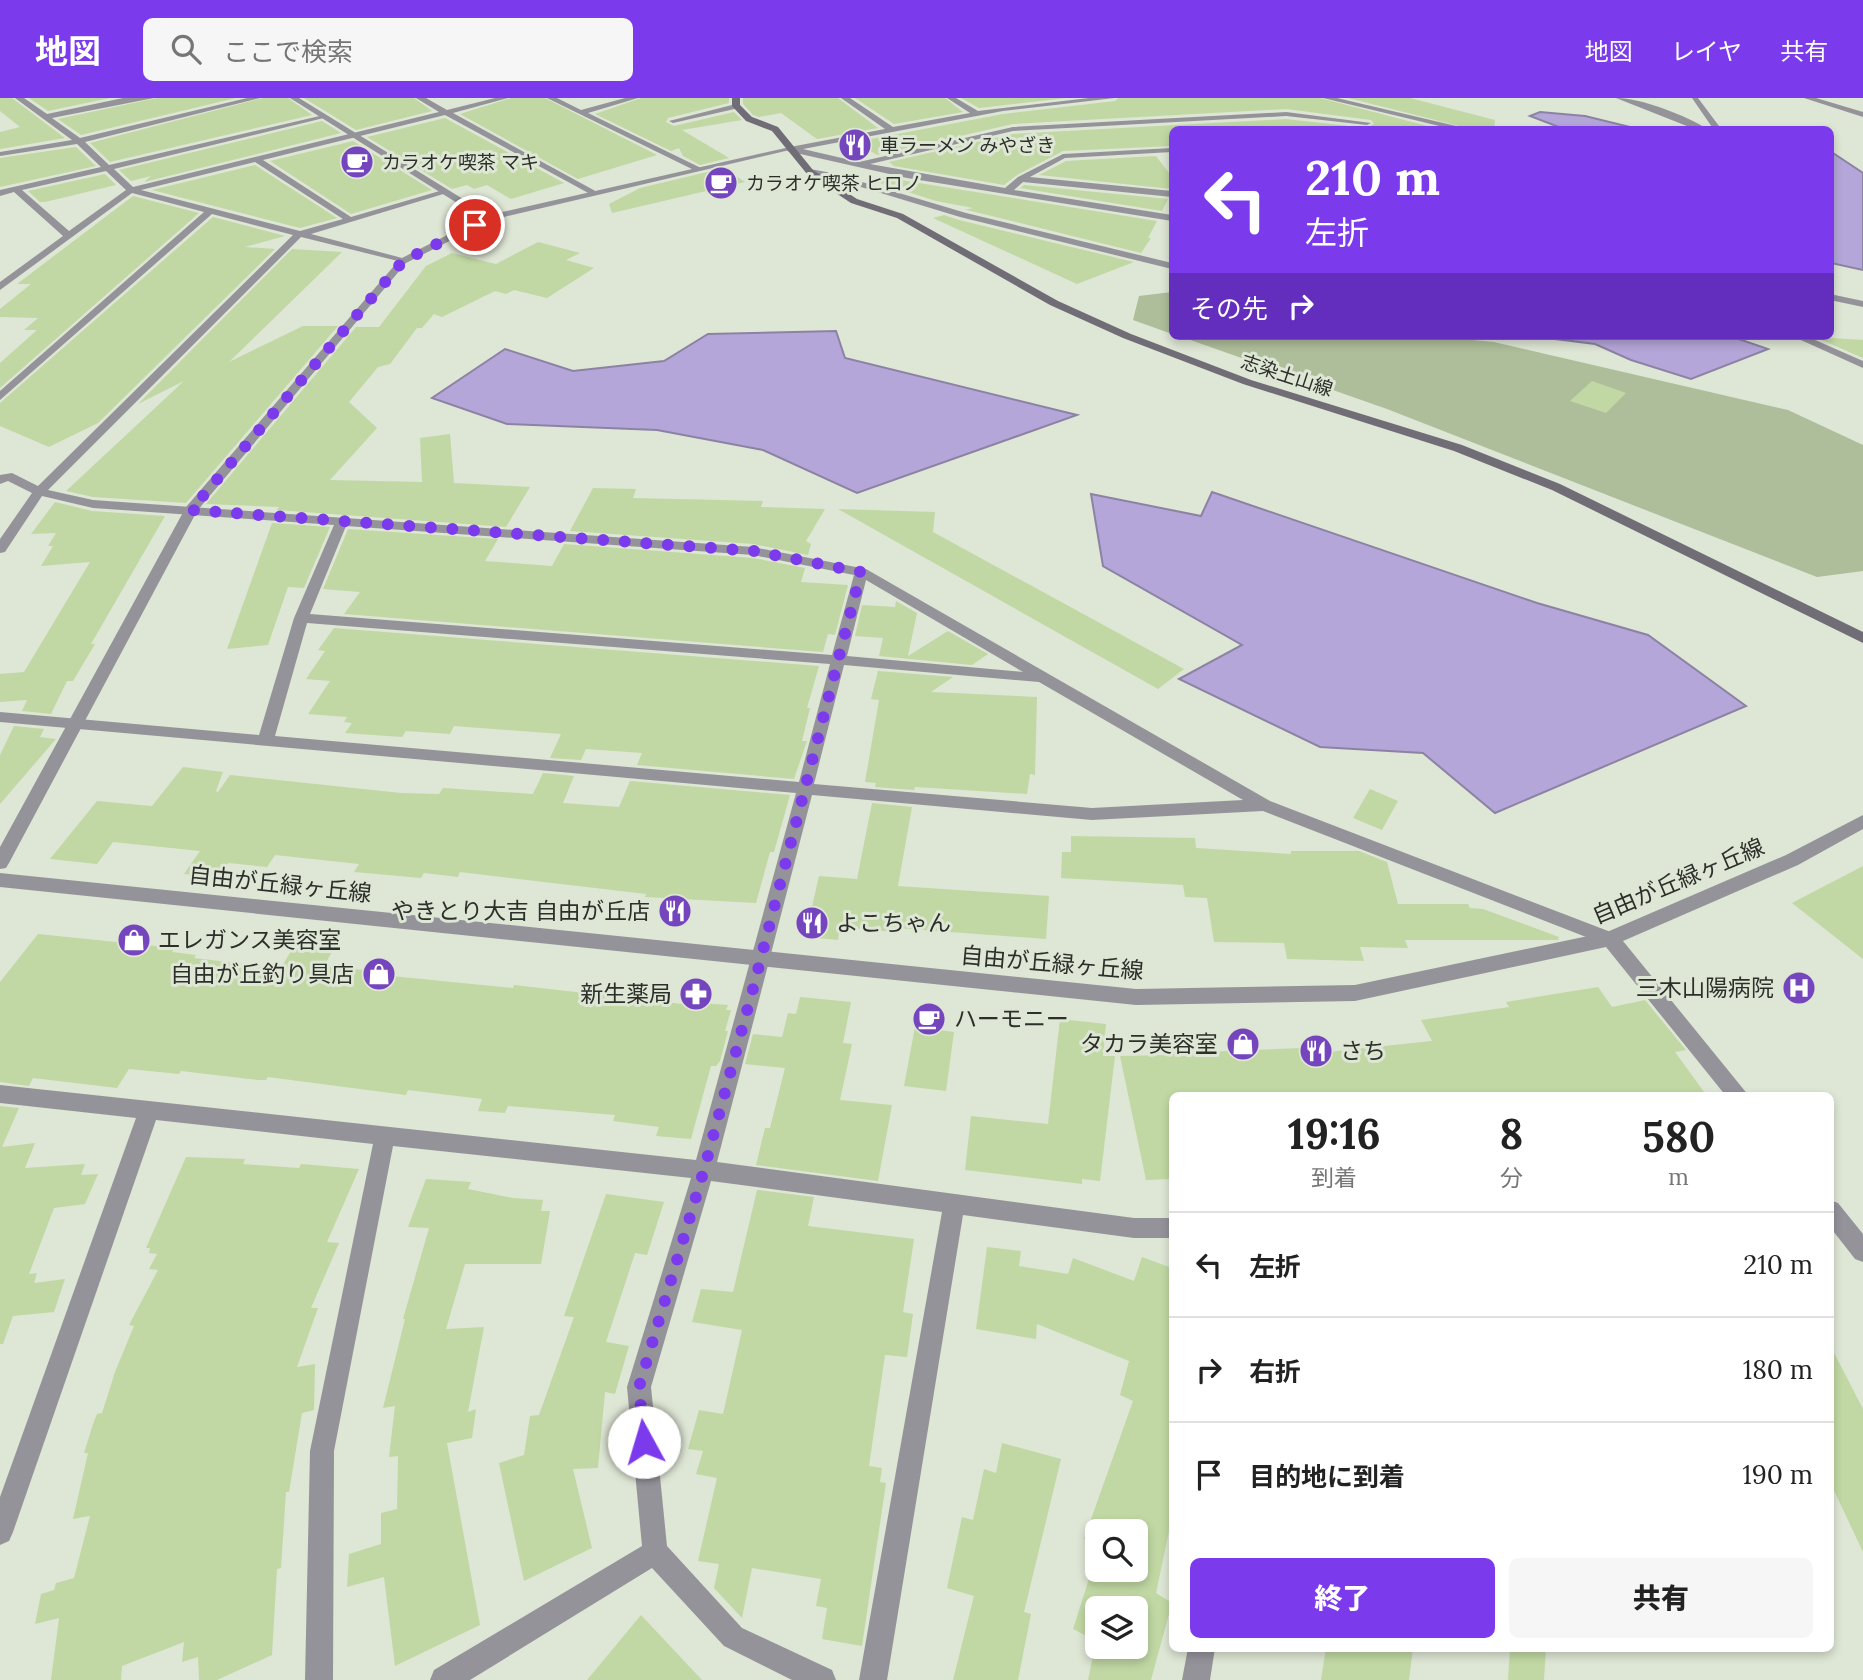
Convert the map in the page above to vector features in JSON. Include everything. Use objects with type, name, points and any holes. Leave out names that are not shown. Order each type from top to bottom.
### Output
[{"type":"main road","name":"志染土山線","points":[[736,102],[749,119],[775,129],[810,172],[854,201],[900,216],[1054,303],[1126,336],[1247,382],[1458,448],[1556,487],[1863,638]]},
{"type":"street","points":[[19,98],[79,141],[131,190],[403,261]]},
{"type":"street","points":[[46,117],[134,98],[149,98],[158,105]]},
{"type":"street","points":[[0,154],[79,141],[256,98]]},
{"type":"street","points":[[294,98],[488,218]]},
{"type":"street","points":[[420,98],[595,193]]},
{"type":"street","points":[[0,287],[131,190],[504,98]]},
{"type":"street","points":[[551,98],[699,169]]},
{"type":"street","points":[[581,112],[634,98]]},
{"type":"street","points":[[845,98],[892,130]]},
{"type":"street","points":[[951,98],[977,114]]},
{"type":"street","points":[[0,863],[191,510],[403,261],[488,218],[699,169],[977,114],[1062,100],[1111,98]]},
{"type":"street","points":[[1327,98],[1449,126]]},
{"type":"street","points":[[1620,98],[1657,109],[1696,126]]},
{"type":"street","points":[[1694,99],[1706,98]]},
{"type":"street","points":[[1808,98],[1863,115]]},
{"type":"street","points":[[1694,99],[1715,126]]},
{"type":"street","points":[[673,121],[736,102]]},
{"type":"street","points":[[856,165],[1013,129],[1286,114],[1367,126],[1371,110]]},
{"type":"street","points":[[167,111],[177,117]]},
{"type":"street","points":[[0,193],[324,117]]},
{"type":"street","points":[[790,149],[856,165],[1169,218]]},
{"type":"street","points":[[1006,192],[1021,179],[1063,156],[1169,150]]},
{"type":"street","points":[[256,159],[350,220]]},
{"type":"street","points":[[810,172],[829,174],[963,215],[1169,265]]},
{"type":"street","points":[[1021,179],[1169,194]]},
{"type":"street","points":[[1159,192],[1169,187]]},
{"type":"street","points":[[15,189],[69,236]]},
{"type":"street","points":[[0,549],[39,492],[298,235],[446,192]]},
{"type":"street","points":[[0,397],[210,212]]},
{"type":"street","points":[[1834,298],[1863,304]]},
{"type":"street","points":[[1806,340],[1863,365]]},
{"type":"street","points":[[3,475],[39,492],[93,504],[754,551],[861,572],[1264,805],[1609,939],[1736,1092]]},
{"type":"street","points":[[265,742],[302,618],[342,521]]},
{"type":"street","points":[[822,1680],[733,1637],[655,1552],[639,1387],[704,1170],[861,572]]},
{"type":"street","points":[[302,618],[1042,678]]},
{"type":"street","points":[[0,717],[1092,814],[1264,805]]},
{"type":"street","name":"自由が丘緑ヶ丘線","points":[[0,880],[1136,997],[1355,993],[1609,939],[1792,860],[1863,821]]},
{"type":"street","points":[[0,1094],[704,1170],[1134,1228],[1169,1228]]},
{"type":"street","points":[[0,1532],[149,1111]]},
{"type":"street","points":[[319,1680],[322,1451],[385,1136]]},
{"type":"street","points":[[873,1680],[954,1204]]},
{"type":"street","points":[[1834,1215],[1863,1251]]},
{"type":"street","points":[[444,1680],[655,1552]]},
{"type":"street","points":[[1196,1680],[1201,1652]]},
{"type":"green space","points":[[1169,292],[1169,333],[1133,320],[1139,296]]},
{"type":"green space","points":[[1190,340],[1494,342],[1788,410],[1863,445],[1863,571],[1817,577],[1387,409]]},
{"type":"shaded area","points":[[1540,112],[1585,116],[1626,126],[1556,126],[1530,116]]},
{"type":"shaded area","points":[[1834,154],[1863,173],[1863,270],[1834,264]]},
{"type":"shaded area","points":[[836,331],[845,358],[1077,415],[857,493],[763,450],[657,430],[507,424],[432,398],[505,349],[573,371],[664,361],[708,334]]},
{"type":"shaded area","points":[[1563,340],[1742,340],[1768,349],[1691,379],[1631,360],[1595,344]]},
{"type":"shaded area","points":[[1212,492],[1537,603],[1648,635],[1746,706],[1495,813],[1423,753],[1320,747],[1179,679],[1242,645],[1103,566],[1091,494],[1201,516]]},
{"type":"building","points":[[0,98],[12,98],[65,138],[0,149],[0,132],[20,127],[0,111]]},
{"type":"building","points":[[29,98],[110,98],[48,111]]},
{"type":"building","points":[[157,98],[236,98],[81,135],[58,119]]},
{"type":"building","points":[[263,98],[288,98],[312,115],[110,162],[90,143]]},
{"type":"building","points":[[304,98],[414,98],[432,111],[356,130]]},
{"type":"building","points":[[511,98],[545,98],[657,155],[578,179],[460,114]]},
{"type":"building","points":[[641,98],[729,98],[729,103],[668,118],[666,122],[674,126],[734,112],[742,120],[682,130],[729,158],[700,165],[683,156],[679,148],[671,151],[595,114]]},
{"type":"building","points":[[743,98],[838,98],[878,128],[817,139],[781,113],[759,117],[753,115],[743,104]]},
{"type":"building","points":[[855,98],[945,98],[963,112],[894,124]]},
{"type":"building","points":[[961,98],[1066,98],[979,108]]},
{"type":"building","points":[[1118,98],[1320,98],[1428,126],[1370,126],[1374,124],[1371,120],[1286,109],[1013,124],[877,155],[855,142],[1003,114],[1115,101]]},
{"type":"building","points":[[1348,98],[1410,98],[1495,120],[1494,126],[1459,126]]},
{"type":"building","points":[[445,118],[564,183],[511,199],[487,185],[474,189],[467,185],[452,189],[367,137]]},
{"type":"building","points":[[1286,119],[1349,126],[1169,126],[1169,146],[1063,151],[1017,175],[1004,185],[894,166],[889,162],[1013,134]]},
{"type":"building","points":[[322,121],[341,133],[144,182],[151,176],[131,181],[119,170]]},
{"type":"building","points":[[353,141],[432,190],[351,214],[270,161]]},
{"type":"building","points":[[76,147],[96,166],[0,187],[0,158]]},
{"type":"building","points":[[1156,156],[1169,173],[1169,189],[1039,175],[1066,161]]},
{"type":"building","points":[[255,165],[337,218],[300,228],[152,190]]},
{"type":"building","points":[[724,168],[745,182],[612,213],[609,204],[640,188]]},
{"type":"building","points":[[105,174],[116,185],[45,202],[40,202],[28,191]]},
{"type":"building","points":[[886,176],[1157,221],[1148,238],[1151,238],[1141,253],[964,210],[973,208],[936,201],[874,181]]},
{"type":"building","points":[[1024,185],[1168,199],[1162,211],[1020,188]]},
{"type":"building","points":[[133,196],[199,213],[0,388],[0,363],[37,330],[24,330],[38,318],[0,317],[0,309],[31,284],[17,284]]},
{"type":"building","points":[[944,215],[1134,262],[1077,284],[933,218]]},
{"type":"building","points":[[213,217],[285,236],[245,247],[275,249],[98,423],[49,447],[0,426],[0,403]]},
{"type":"building","points":[[538,242],[580,253],[566,260],[594,268],[547,298],[514,290],[506,294],[495,291],[442,317],[434,314],[422,328],[417,328],[390,364],[378,367],[349,402],[377,428],[330,480],[422,482],[420,438],[450,434],[454,483],[530,487],[506,527],[277,510],[279,507],[206,504],[356,327],[379,327],[426,266],[452,253],[496,264]]},
{"type":"building","points":[[292,249],[342,252],[229,362],[303,326],[338,326],[186,503],[93,497],[66,491],[184,381],[138,404]]},
{"type":"building","points":[[1822,340],[1863,340],[1863,358]]},
{"type":"building","points":[[1592,381],[1626,393],[1606,413],[1570,401]]},
{"type":"building","points":[[593,488],[636,489],[633,498],[763,501],[761,507],[825,509],[806,541],[811,544],[808,555],[753,544],[570,531]]},
{"type":"building","points":[[55,502],[92,511],[165,516],[91,644],[95,644],[73,681],[67,681],[51,714],[22,711],[27,700],[0,702],[0,674],[24,672],[90,562],[41,566],[53,546],[48,546],[56,533],[31,534]]},
{"type":"building","points":[[838,509],[935,512],[933,532],[1184,669],[1158,689]]},
{"type":"building","points":[[272,523],[330,527],[304,588],[288,587],[268,645],[227,649]]},
{"type":"building","points":[[348,529],[498,539],[485,561],[552,566],[564,544],[753,558],[805,568],[801,582],[848,585],[835,635],[828,634],[823,652],[344,614],[360,592],[323,589]]},
{"type":"building","points":[[896,601],[917,613],[908,656],[948,631],[988,654],[972,665],[879,656],[883,638],[855,636],[862,605],[895,607]]},
{"type":"building","points":[[334,628],[819,666],[807,708],[810,708],[802,741],[807,741],[794,779],[637,765],[642,753],[586,749],[581,760],[550,758],[561,734],[454,726],[450,734],[406,731],[402,737],[345,733],[352,723],[344,722],[347,717],[308,714],[330,681],[306,679],[325,651],[318,650]]},
{"type":"building","points":[[878,671],[953,677],[931,692],[1037,697],[1035,775],[1030,774],[1027,794],[915,787],[914,790],[875,787],[876,783],[865,782],[879,700],[871,699]]},
{"type":"building","points":[[14,726],[44,729],[40,737],[56,739],[0,804],[0,755]]},
{"type":"building","points":[[183,767],[223,772],[216,791],[218,792],[230,775],[401,793],[439,794],[443,788],[533,794],[543,773],[574,776],[563,803],[619,807],[630,781],[790,795],[756,903],[645,897],[646,894],[460,872],[458,877],[424,873],[421,878],[354,872],[359,864],[275,855],[267,867],[228,863],[218,877],[184,874],[200,851],[113,842],[97,864],[50,859],[97,801],[152,806]]},
{"type":"building","points":[[1370,789],[1398,801],[1382,830],[1353,818]]},
{"type":"building","points":[[872,803],[912,807],[898,886],[1049,896],[1046,939],[895,928],[894,932],[840,927],[838,940],[805,937],[819,876],[857,879]]},
{"type":"building","points":[[1071,836],[1195,838],[1196,848],[1291,854],[1291,851],[1359,851],[1387,862],[1398,904],[1468,904],[1470,908],[1483,909],[1559,937],[1558,940],[1405,940],[1408,948],[1360,947],[1364,961],[1287,959],[1284,943],[1214,942],[1207,898],[1185,897],[1183,885],[1061,878],[1062,852],[1071,852]]},
{"type":"building","points":[[1863,866],[1863,959],[1792,903]]},
{"type":"building","points":[[38,934],[175,948],[172,952],[196,955],[194,958],[281,968],[294,946],[333,950],[324,966],[373,971],[371,974],[513,988],[514,985],[691,1005],[728,1005],[726,1010],[731,1010],[720,1061],[716,1066],[711,1066],[691,1139],[656,1136],[659,1127],[613,1121],[615,1115],[508,1106],[505,1113],[478,1111],[482,1099],[408,1090],[406,1095],[268,1077],[266,1080],[258,1080],[181,1071],[179,1074],[129,1069],[117,1088],[33,1078],[29,1086],[0,1082],[0,982]]},
{"type":"building","points":[[1598,987],[1612,1007],[1645,1000],[1686,1050],[1675,1052],[1704,1092],[1169,1092],[1169,1179],[1146,1180],[1120,1056],[1165,1055],[1164,1045],[1203,1045],[1204,1052],[1325,1047],[1327,1052],[1432,1041],[1421,1020],[1509,1007],[1506,1002]]},
{"type":"building","points":[[800,997],[851,1002],[843,1043],[852,1044],[840,1100],[892,1105],[878,1181],[756,1165],[765,1128],[770,1128],[785,1068],[745,1064],[753,1034],[782,1037],[788,1013],[796,1014]]},
{"type":"building","points":[[1060,1019],[1106,1024],[1103,1056],[1115,1056],[1100,1181],[1082,1179],[1082,1184],[965,1170],[971,1116],[1048,1124]]},
{"type":"building","points":[[915,1027],[954,1032],[946,1091],[904,1086]]},
{"type":"building","points":[[0,1106],[19,1108],[2,1147],[35,1143],[25,1168],[85,1164],[81,1175],[98,1174],[85,1204],[54,1208],[29,1274],[37,1273],[34,1283],[65,1279],[54,1312],[13,1316],[3,1344],[0,1344]]},
{"type":"building","points":[[186,1157],[245,1159],[243,1164],[299,1168],[301,1164],[359,1169],[327,1242],[339,1243],[311,1308],[318,1308],[297,1367],[315,1364],[314,1410],[302,1413],[289,1492],[286,1492],[281,1568],[277,1569],[272,1655],[217,1680],[199,1680],[198,1657],[182,1662],[184,1642],[122,1666],[121,1680],[51,1680],[59,1618],[35,1624],[41,1594],[54,1590],[56,1583],[74,1578],[90,1516],[73,1519],[88,1453],[84,1453],[93,1424],[97,1414],[102,1413],[134,1326],[129,1325],[158,1270],[149,1269],[157,1254],[149,1253],[150,1248],[146,1248]]},
{"type":"building","points":[[426,1179],[471,1182],[468,1189],[513,1198],[543,1200],[541,1211],[550,1211],[541,1264],[465,1264],[446,1329],[484,1327],[468,1412],[476,1409],[472,1438],[447,1443],[480,1625],[395,1666],[384,1577],[347,1587],[349,1554],[381,1544],[381,1513],[397,1509],[398,1456],[389,1457],[395,1406],[383,1408],[403,1319],[429,1228],[408,1227]]},
{"type":"building","points":[[757,1190],[814,1197],[808,1226],[914,1239],[903,1312],[913,1314],[907,1357],[885,1355],[869,1466],[882,1468],[880,1482],[886,1483],[862,1646],[822,1639],[827,1608],[816,1606],[821,1579],[752,1568],[742,1618],[714,1588],[719,1564],[698,1561],[717,1478],[696,1474],[703,1451],[688,1449],[699,1410],[723,1414],[742,1330],[692,1322],[701,1289],[733,1292]]},
{"type":"building","points":[[606,1194],[664,1202],[647,1255],[635,1253],[606,1342],[629,1346],[615,1394],[605,1392],[598,1468],[573,1469],[592,1548],[524,1581],[499,1463],[524,1455],[530,1416],[539,1415],[574,1317],[564,1316]]},
{"type":"building","points":[[987,1247],[1021,1251],[1019,1266],[1068,1274],[1073,1258],[1134,1281],[1142,1257],[1169,1267],[1169,1531],[1156,1593],[1169,1601],[1169,1614],[1151,1680],[1088,1680],[1092,1659],[1148,1659],[1148,1596],[1085,1596],[1085,1635],[1073,1629],[1088,1582],[1148,1582],[1148,1519],[1091,1519],[1133,1401],[1120,1395],[1129,1361],[1037,1324],[1036,1339],[976,1329]]},
{"type":"building","points":[[1834,1353],[1863,1409],[1863,1552],[1834,1490]]},
{"type":"building","points":[[1002,1443],[1061,1459],[1024,1612],[1031,1614],[1018,1680],[953,1680],[974,1596],[947,1588],[962,1517],[973,1520],[984,1469],[996,1473]]},
{"type":"building","points":[[641,1615],[702,1680],[587,1680]]},
{"type":"building","points":[[1325,1652],[1412,1652],[1409,1680],[1321,1680]]},
{"type":"building","points":[[1510,1652],[1546,1652],[1544,1680],[1508,1680]]},
{"type":"place","name":"車ラーメン みやざき","points":[[855,145]]},
{"type":"place","name":"カラオケ喫茶 マキ","points":[[357,162]]},
{"type":"place","name":"カラオケ喫茶 ヒロノ","points":[[721,183]]},
{"type":"place","name":"やきとり大吉 自由が丘店","points":[[675,911]]},
{"type":"place","name":"よこちゃん","points":[[812,923]]},
{"type":"place","name":"エレガンス美容室","points":[[134,940]]},
{"type":"place","name":"自由が丘釣り具店","points":[[379,974]]},
{"type":"place","name":"三木山陽病院","points":[[1799,988]]},
{"type":"place","name":"新生薬局","points":[[696,994]]},
{"type":"place","name":"ハーモニー","points":[[929,1019]]},
{"type":"place","name":"タカラ美容室","points":[[1243,1044]]},
{"type":"place","name":"さち","points":[[1316,1051]]},
{"type":"route","points":[[475,225],[403,261],[191,510],[754,551],[861,572],[704,1170],[639,1387],[644,1442]]}]
